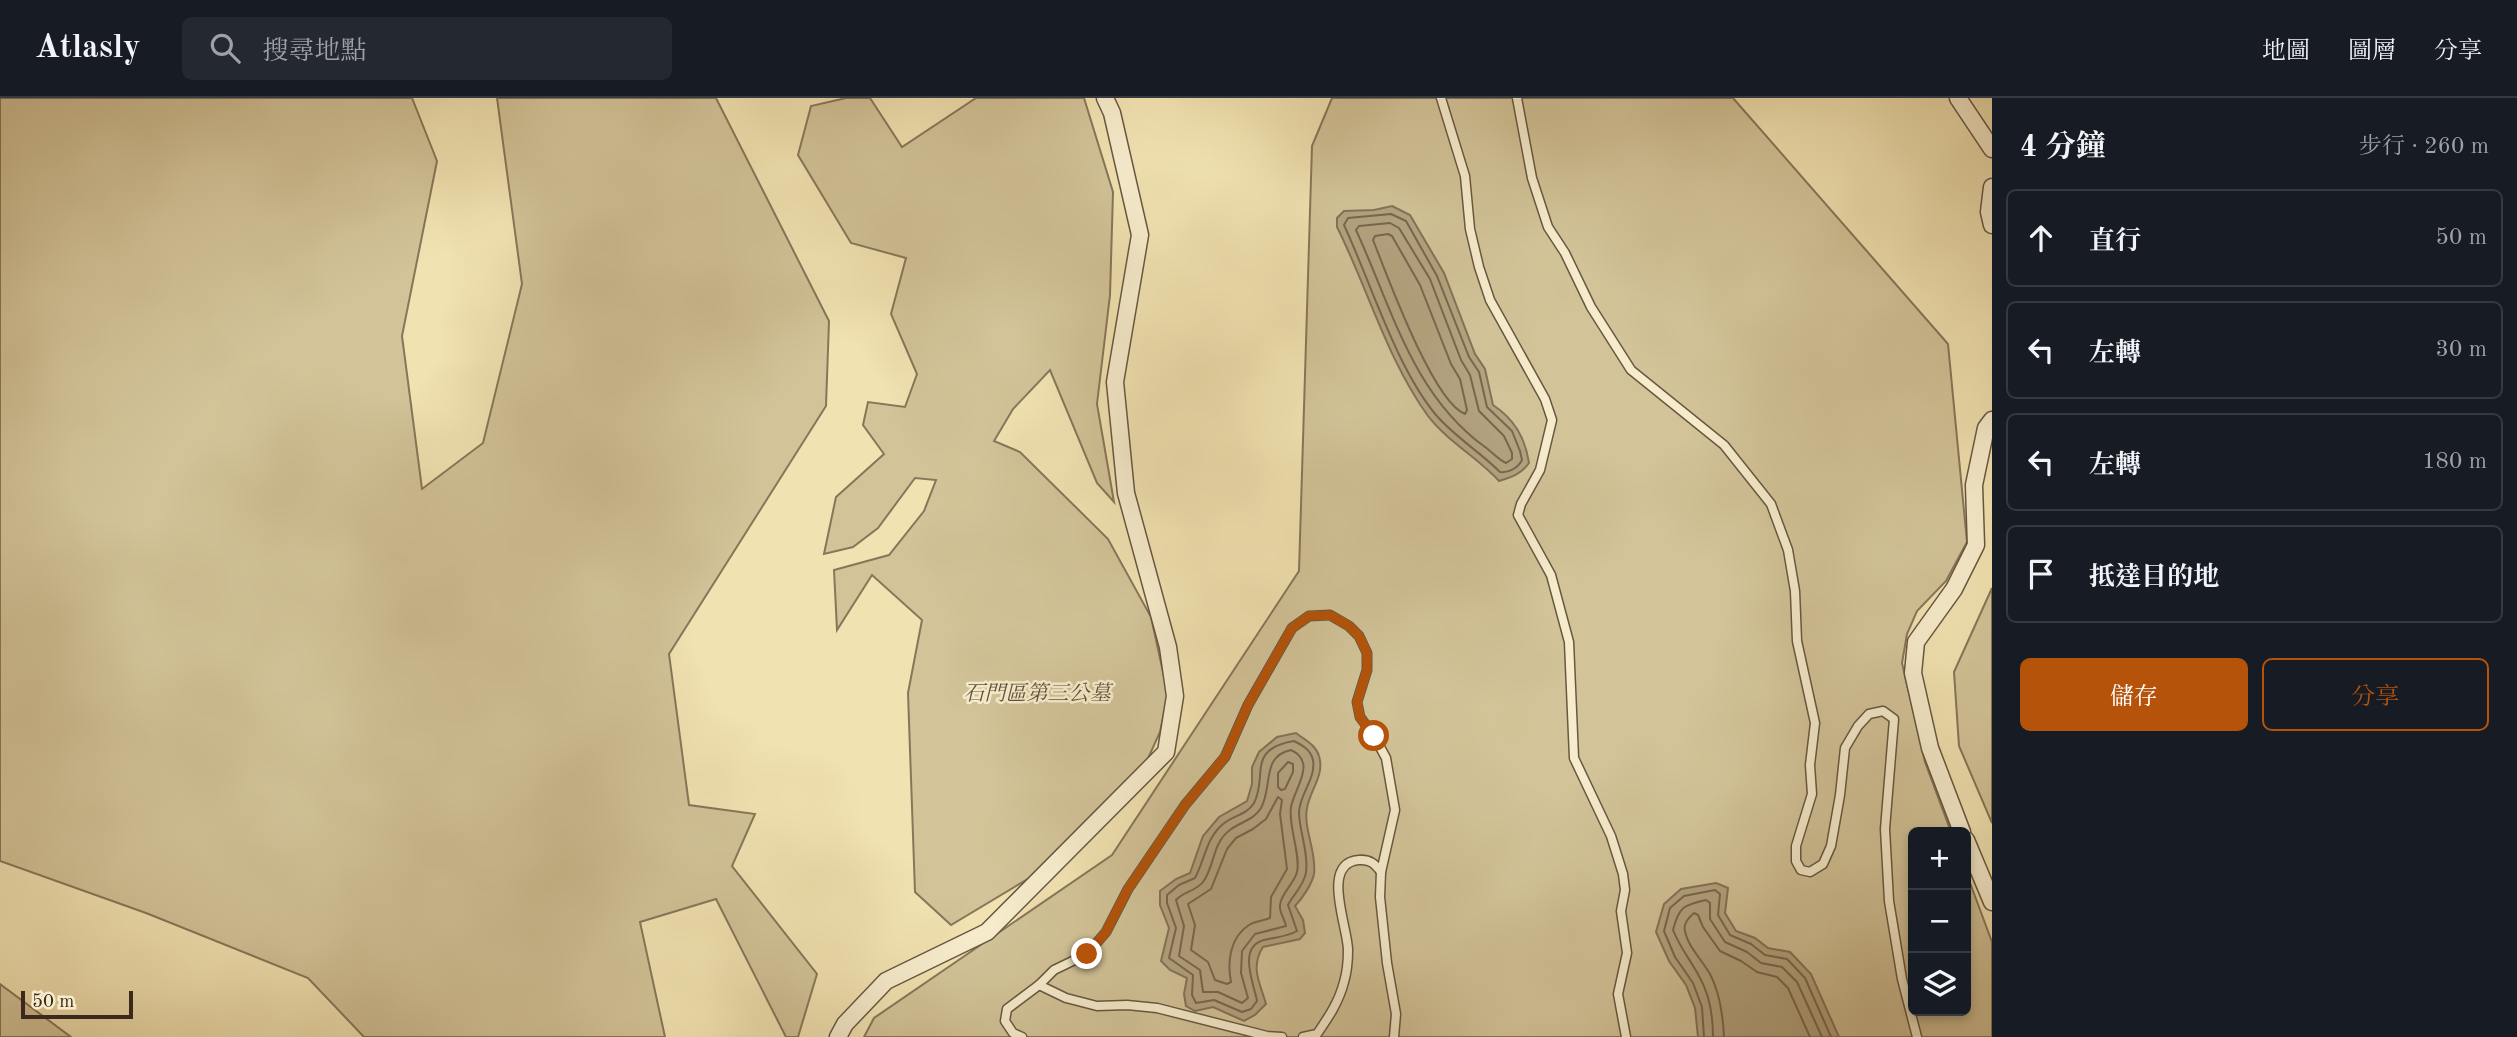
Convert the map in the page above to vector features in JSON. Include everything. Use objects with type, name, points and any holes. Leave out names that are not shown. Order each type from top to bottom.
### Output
[{"type":"street","points":[[838,1037],[845,1024],[886,981],[987,932],[1166,752],[1175,696],[1168,647],[1126,493],[1115,382],[1140,234],[1112,113],[1105,98]]},
{"type":"street","points":[[1958,98],[1992,149]]},
{"type":"street","points":[[1992,187],[1989,212],[1992,225]]},
{"type":"street","points":[[1960,827],[1930,748],[1913,673],[1916,642],[1954,589],[1976,545],[1974,485],[1986,428],[1992,420]]},
{"type":"street","points":[[1971,853],[1992,902]]},
{"type":"lane","points":[[1441,98],[1465,176],[1470,229],[1482,278],[1490,300],[1545,399],[1552,420],[1540,470],[1521,504],[1518,515],[1551,575],[1569,642],[1570,726],[1574,758],[1611,836],[1623,874],[1625,890],[1621,911],[1626,953],[1618,994],[1626,1037]]},
{"type":"lane","points":[[1517,98],[1532,178],[1548,228],[1565,253],[1591,307],[1613,344],[1631,370],[1724,445],[1771,504],[1788,550],[1795,591],[1797,641],[1815,723],[1811,765],[1812,794],[1796,846],[1796,861],[1801,870],[1810,872],[1823,864],[1831,846],[1845,748],[1858,726],[1869,715],[1883,711],[1894,719],[1885,829],[1889,901],[1902,979],[1917,1037]]},
{"type":"lane","points":[[1022,1037],[1013,1033],[1004,1021],[1007,1009],[1054,970],[1087,954],[1106,932],[1128,889],[1185,805],[1225,757],[1248,705],[1292,628],[1309,616],[1330,615],[1349,626],[1359,636],[1367,653],[1367,670],[1357,702],[1358,710],[1386,758],[1395,810],[1381,872],[1383,930],[1396,1014],[1394,1037]]},
{"type":"lane","points":[[1303,1037],[1317,1034],[1334,1010],[1345,981],[1348,949],[1338,897],[1339,877],[1344,866],[1351,861],[1365,860],[1375,864],[1381,872]]},
{"type":"lane","points":[[1038,985],[1066,998],[1097,1006],[1157,1008],[1282,1037]]},
{"type":"green space","points":[[0,98],[412,98],[437,161],[402,336],[422,489],[483,443],[522,284],[497,98],[716,98],[829,321],[826,406],[669,654],[689,805],[755,814],[732,866],[817,974],[798,1037],[786,1037],[716,899],[640,922],[665,1037],[364,1037],[308,978],[146,913],[0,861]]},
{"type":"green space","name":"石門區第三公墓","points":[[846,98],[870,98],[902,147],[976,98],[1084,98],[1113,192],[1110,295],[1097,404],[1114,502],[1097,483],[1050,370],[1013,409],[994,441],[1020,452],[1108,539],[1151,617],[1168,695],[1160,732],[1145,765],[1036,874],[951,925],[915,892],[908,693],[922,620],[872,575],[837,630],[834,570],[889,555],[924,511],[936,480],[915,478],[878,528],[853,547],[824,554],[836,497],[884,454],[863,425],[868,402],[905,407],[917,374],[891,314],[906,258],[851,243],[798,155],[811,106]]},
{"type":"green space","points":[[1332,98],[1733,98],[1948,344],[1967,542],[1946,581],[1917,611],[1907,634],[1902,663],[1925,762],[1949,827],[1908,827],[1908,1016],[1971,1016],[1971,885],[1992,942],[1992,1037],[864,1037],[874,1018],[1112,855],[1299,571],[1312,146]]},
{"type":"green space","points":[[1992,588],[1992,823],[1959,746],[1954,672]]},
{"type":"green space","points":[[0,984],[71,1037],[0,1037]]},
{"type":"water","points":[[1392,206],[1410,215],[1444,273],[1475,354],[1485,369],[1493,405],[1513,423],[1525,445],[1529,463],[1512,476],[1499,481],[1436,425],[1414,394],[1389,347],[1337,227],[1337,218],[1344,211],[1374,210]]},
{"type":"water","points":[[1296,733],[1315,749],[1320,763],[1319,776],[1306,816],[1314,857],[1314,874],[1295,906],[1303,920],[1305,933],[1300,939],[1263,947],[1257,968],[1266,1004],[1255,1015],[1244,1021],[1213,1007],[1195,1011],[1186,1006],[1184,994],[1187,978],[1170,970],[1161,961],[1169,928],[1160,905],[1160,891],[1190,873],[1203,836],[1219,817],[1247,801],[1252,784],[1252,767],[1259,752],[1277,737]]},
{"type":"water","points":[[1716,883],[1728,888],[1725,913],[1736,931],[1755,938],[1768,948],[1790,952],[1811,974],[1839,1037],[1698,1037],[1695,1008],[1686,985],[1669,961],[1656,932],[1664,904],[1681,889]]},
{"type":"route","points":[[1087,954],[1106,932],[1128,889],[1185,805],[1225,757],[1248,705],[1292,628],[1309,616],[1330,615],[1349,626],[1359,636],[1367,653],[1367,670],[1357,702],[1360,717],[1374,736]]}]
